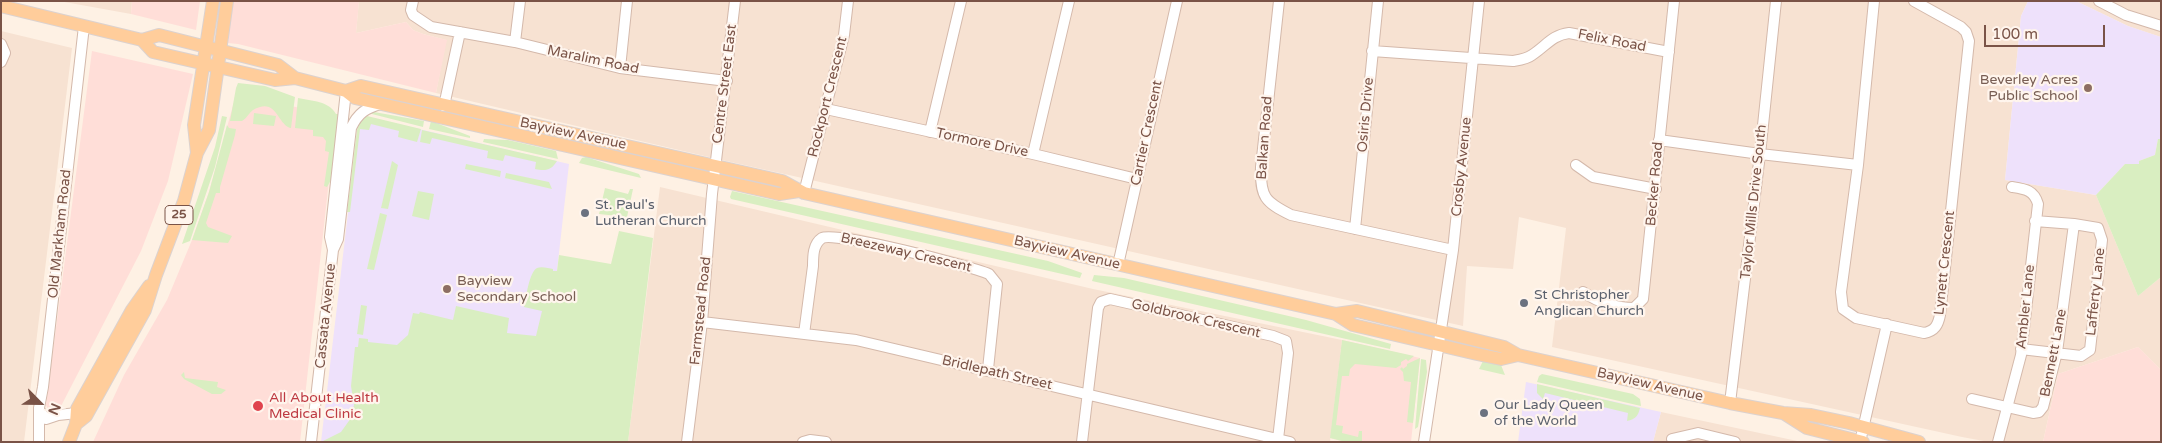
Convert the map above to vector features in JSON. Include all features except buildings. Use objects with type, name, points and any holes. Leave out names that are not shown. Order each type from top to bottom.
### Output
[{"type":"main road","name":"25","points":[[197,153],[194,125],[213,1]]},
{"type":"main road","name":"25","points":[[69,442],[76,419],[86,416],[145,310],[184,201],[197,153],[209,130],[227,1]]},
{"type":"main road","name":"Bayview Avenue","points":[[1,6],[142,40],[160,35],[278,65],[294,78]]},
{"type":"main road","name":"Bayview Avenue","points":[[142,40],[153,52],[218,68],[236,70],[275,80],[294,78],[346,91],[355,98],[779,194],[801,192]]},
{"type":"main road","name":"Bayview Avenue","points":[[346,91],[361,86],[782,181],[801,192],[1336,314],[1353,325],[1439,345],[1501,359],[1518,355]]},
{"type":"main road","name":"Bayview Avenue","points":[[1336,314],[1357,311],[1504,347],[1518,355],[1730,403],[1783,413],[1811,415],[1919,442]]},
{"type":"main road","name":"Bayview Avenue","points":[[1783,413],[1807,428],[1861,442]]},
{"type":"street","name":"Maralim Road","points":[[412,1],[411,10],[413,15],[430,27],[516,42],[620,68],[727,81]]},
{"type":"street","points":[[516,42],[520,1]]},
{"type":"street","points":[[620,68],[627,1]]},
{"type":"street","name":"Centre Street East","points":[[714,180],[735,1]]},
{"type":"street","name":"Rockport Crescent","points":[[801,192],[826,109],[834,68],[844,35],[848,1]]},
{"type":"street","points":[[930,132],[961,1]]},
{"type":"street","points":[[1032,154],[1069,1]]},
{"type":"street","name":"Cartier Crescent","points":[[1118,265],[1177,1]]},
{"type":"street","name":"Balkan Road","points":[[1279,1],[1261,167],[1262,190],[1270,204],[1291,215],[1453,250]]},
{"type":"street","name":"Osiris Drive","points":[[1356,229],[1378,1]]},
{"type":"street","name":"Crosby Avenue","points":[[1424,442],[1453,250],[1479,1]]},
{"type":"street","name":"Becker Road","points":[[1583,292],[1595,300],[1622,308],[1634,308],[1644,299],[1674,1]]},
{"type":"street","name":"Taylor Mills Drive South","points":[[1730,403],[1776,1]]},
{"type":"street","name":"Lynett Crescent","points":[[1874,1],[1858,165],[1841,292],[1843,309],[1856,318],[1924,333],[1933,330],[1939,321],[1969,54],[1966,32],[1954,22],[1914,1]]},
{"type":"street","points":[[2099,1],[2126,15],[2161,26]]},
{"type":"street","name":"Old Markham Road","points":[[39,442],[39,410],[84,26]]},
{"type":"street","points":[[444,106],[460,32]]},
{"type":"street","name":"Felix Road","points":[[1372,51],[1513,61],[1531,56],[1553,38],[1560,34],[1569,33],[1669,52]]},
{"type":"street","points":[[1,44],[5,53],[1,62]]},
{"type":"street","name":"Cassata Avenue","points":[[333,250],[330,237],[346,91]]},
{"type":"street","name":"Cassata Avenue","points":[[311,442],[333,250],[338,239],[351,128],[360,114],[367,109],[381,104]]},
{"type":"street","name":"Tormore Drive","points":[[826,109],[1137,179]]},
{"type":"street","points":[[1659,140],[1858,165]]},
{"type":"street","points":[[1576,165],[1593,177],[1656,189]]},
{"type":"street","name":"Farmstead Road","points":[[687,442],[702,322],[714,180]]},
{"type":"street","name":"Ambler Lane","points":[[1998,442],[2021,349],[2038,204],[2036,197],[2030,190],[2012,188]]},
{"type":"street","name":"Lafferty Lane","points":[[2021,349],[2081,356],[2090,350],[2102,240],[2098,228],[2035,221]]},
{"type":"street","name":"Bennett Lane","points":[[1972,399],[2033,413],[2042,409],[2056,352],[2074,224]]},
{"type":"street","name":"Breezeway Crescent","points":[[804,334],[813,255],[816,246],[821,239],[826,237],[847,238],[908,251],[989,274],[997,284],[988,369]]},
{"type":"street","name":"Goldbrook Crescent","points":[[1089,394],[1098,308],[1104,300],[1110,299],[1273,336],[1286,341],[1288,346],[1278,439]]},
{"type":"street","name":"Bridlepath Street","points":[[702,322],[856,340],[988,369],[1290,442]]},
{"type":"street","points":[[1861,442],[1886,324]]},
{"type":"street","points":[[1082,442],[1089,394]]},
{"type":"street","points":[[39,410],[46,419],[58,415],[76,419]]},
{"type":"street","points":[[1672,439],[1698,433],[1734,442]]},
{"type":"street","points":[[803,442],[810,440],[826,442]]},
{"type":"shaded area","points":[[59,1],[132,1],[131,14]]},
{"type":"shaded area","points":[[132,1],[200,1],[196,30],[131,14]]},
{"type":"shaded area","points":[[232,1],[359,1],[356,33],[406,22],[413,30],[447,40],[436,93],[228,43]]},
{"type":"shaded area","points":[[359,1],[2028,1],[2021,16],[2005,180],[2096,195],[2138,296],[2161,277],[2161,370],[2138,347],[2058,374],[2043,442],[1989,442],[1962,437],[1552,347],[1566,228],[1519,217],[1513,269],[1467,266],[1463,326],[713,158],[436,93],[446,40],[413,30],[406,22],[356,33]]},
{"type":"shaded area","name":"Beverley Acres Public School","points":[[2028,1],[2076,1],[2128,26],[2161,37],[2161,139],[2158,139],[2155,155],[2139,161],[2139,164],[2125,164],[2096,195],[2005,180],[2021,16]]},
{"type":"shaded area","points":[[2076,1],[2161,1],[2161,37],[2128,26]]},
{"type":"shaded area","points":[[1,31],[72,48],[24,442],[1,442]]},
{"type":"shaded area","points":[[92,51],[193,74],[168,181],[141,251],[59,410],[50,413],[46,405]]},
{"type":"shaded area","points":[[250,97],[323,113],[332,153],[300,442],[93,442],[124,375],[167,300],[192,240],[209,192],[234,102]]},
{"type":"shaded area","name":"Bayview Secondary School","points":[[372,118],[569,164],[552,315],[628,442],[321,442],[358,128]]},
{"type":"shaded area","points":[[660,187],[1093,289],[1342,340],[1330,442],[628,442]]},
{"type":"shaded area","points":[[1342,340],[1420,358],[1411,442],[1346,442],[1330,438]]},
{"type":"shaded area","points":[[2138,347],[2161,370],[2161,442],[2043,442],[2058,374]]},
{"type":"shaded area","points":[[1526,382],[1661,412],[1653,442],[1518,442]]},
{"type":"shaded area","points":[[1661,412],[1802,442],[1653,442]]},
{"type":"green space","points":[[238,83],[265,86],[295,97],[291,128],[286,126],[276,113],[267,106],[253,110],[242,121],[230,121]]},
{"type":"green space","points":[[298,98],[325,104],[336,114],[339,114],[331,180],[327,187],[324,186],[329,152],[325,151],[326,141],[323,137],[313,136],[313,130],[295,128]]},
{"type":"green space","points":[[374,112],[424,121],[423,127],[368,113]]},
{"type":"green space","points":[[254,113],[276,116],[274,126],[253,124]]},
{"type":"green space","points":[[222,116],[227,117],[215,167],[190,241],[182,244],[215,147]]},
{"type":"green space","points":[[367,116],[421,129],[417,142],[398,137],[399,131],[371,124],[369,130],[360,129],[350,212],[347,212],[357,130],[359,123]]},
{"type":"green space","points":[[431,121],[470,136],[470,138],[429,129]]},
{"type":"green space","points":[[227,125],[229,128],[236,129],[235,135],[220,187],[220,193],[216,193],[206,223],[208,227],[232,236],[228,243],[192,240],[209,192]]},
{"type":"green space","points":[[422,130],[557,161],[548,170],[542,170],[535,169],[536,162],[505,155],[503,161],[487,158],[488,151],[432,138],[430,144],[420,142]]},
{"type":"green space","points":[[484,139],[508,140],[556,151],[558,159],[483,142]]},
{"type":"green space","points":[[2158,139],[2161,139],[2161,277],[2138,296],[2096,195],[2125,164],[2139,164],[2139,161],[2155,155]]},
{"type":"green space","points":[[586,157],[639,174],[641,178],[579,163],[582,158]]},
{"type":"green space","points":[[392,161],[398,165],[388,209],[381,208]]},
{"type":"green space","points":[[466,164],[501,171],[500,177],[465,169]]},
{"type":"green space","points":[[506,173],[549,182],[552,189],[505,178]]},
{"type":"green space","points":[[605,188],[628,194],[630,189],[633,189],[627,217],[599,214]]},
{"type":"green space","points":[[418,191],[434,194],[429,220],[412,216]]},
{"type":"green space","points":[[732,191],[1048,261],[1082,273],[1080,278],[731,199]]},
{"type":"green space","points":[[380,213],[387,215],[374,270],[367,269]]},
{"type":"green space","points":[[619,231],[653,238],[628,442],[321,442],[341,432],[351,418],[354,405],[351,386],[355,347],[358,347],[359,338],[368,339],[368,342],[397,345],[408,335],[413,313],[419,314],[420,312],[453,320],[456,306],[509,318],[507,333],[536,336],[542,311],[524,307],[534,270],[543,267],[557,271],[559,255],[611,264]]},
{"type":"green space","points":[[1094,275],[1124,278],[1306,320],[1391,344],[1390,349],[1092,281]]},
{"type":"green space","points":[[361,305],[367,306],[363,335],[357,334]]},
{"type":"green space","points":[[1342,340],[1414,356],[1408,361],[1406,359],[1401,362],[1401,365],[1396,368],[1355,364],[1350,369],[1349,376],[1342,376],[1336,425],[1343,426],[1342,433],[1358,437],[1359,431],[1362,431],[1362,442],[1346,442],[1330,438]]},
{"type":"green space","points":[[1420,358],[1413,423],[1407,422],[1411,382],[1404,381],[1403,372],[1400,369]]},
{"type":"green space","points":[[1421,359],[1426,360],[1427,372],[1418,427],[1415,429]]},
{"type":"green space","points":[[1483,361],[1501,365],[1505,375],[1479,369]]},
{"type":"green space","points":[[184,372],[185,378],[218,382],[217,387],[226,390],[221,394],[212,394],[184,379],[181,375]]},
{"type":"green space","points":[[1542,374],[1633,394],[1640,399],[1641,406],[1537,382]]},
{"type":"green space","points":[[1537,384],[1640,408],[1636,417],[1627,421],[1628,413],[1545,393],[1543,399],[1537,393]]},
{"type":"place","name":"Beverley Acres Public School","points":[[2088,88]]},
{"type":"place","name":"St. Paul's Lutheran Church","points":[[585,213]]},
{"type":"place","name":"Bayview Secondary School","points":[[447,289]]},
{"type":"place","name":"St Christopher Anglican Church","points":[[1524,303]]},
{"type":"place","name":"All About Health Medical Clinic","points":[[258,406]]},
{"type":"place","name":"Our Lady Queen of the World","points":[[1484,413]]}]
